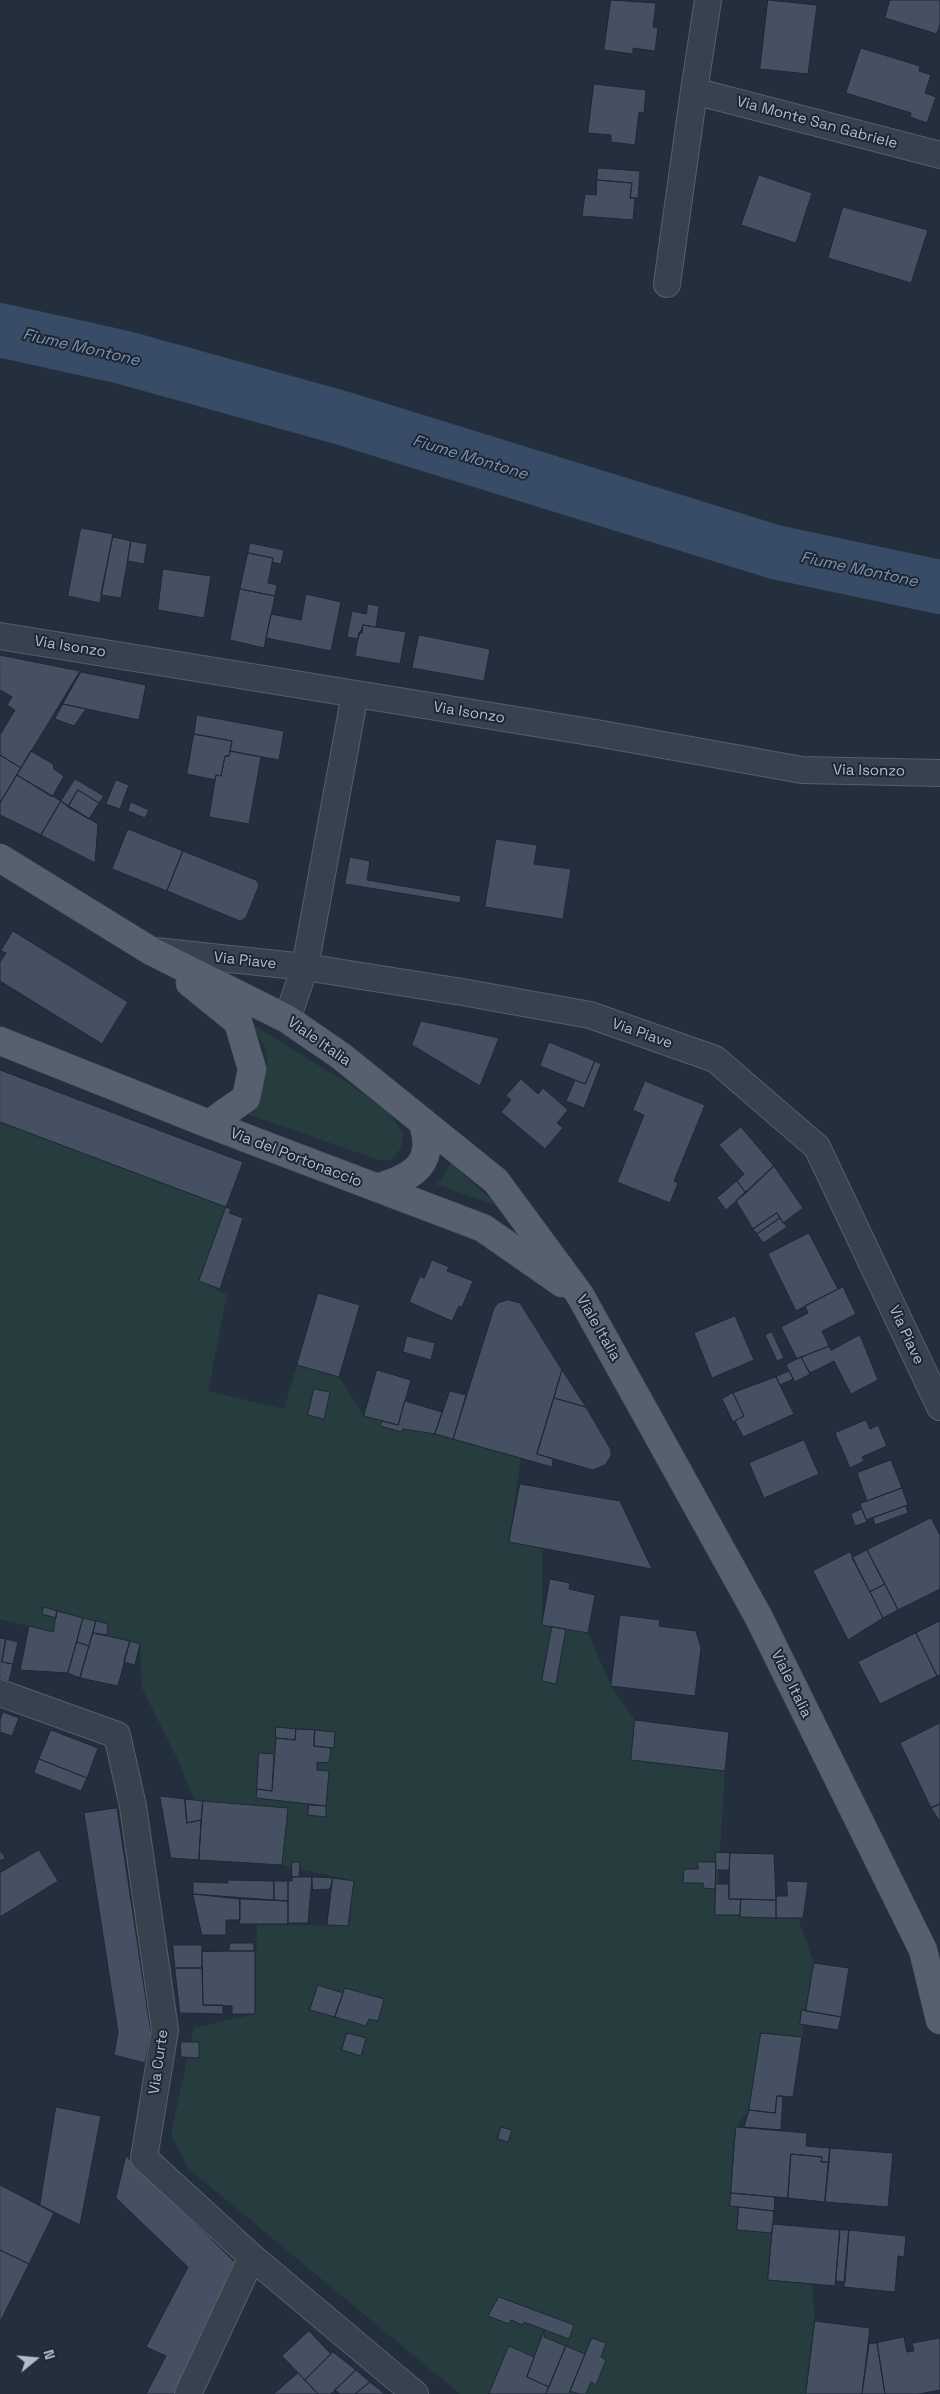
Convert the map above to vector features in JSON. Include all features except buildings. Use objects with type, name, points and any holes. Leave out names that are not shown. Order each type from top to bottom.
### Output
[{"type":"main road","name":"Viale Italia","points":[[0,858],[151,951],[287,1019],[341,1056],[496,1181],[580,1295],[758,1616],[932,1954],[940,2020]]},
{"type":"main road","points":[[151,951],[238,1022],[252,1069],[246,1098],[209,1124]]},
{"type":"main road","name":"Via del Portonaccio","points":[[0,1041],[209,1124],[483,1228],[580,1295]]},
{"type":"main road","points":[[377,1188],[396,1182],[415,1172],[425,1158],[427,1136],[422,1121]]},
{"type":"street","points":[[667,284],[708,0]]},
{"type":"street","name":"Via Monte San Gabriele","points":[[694,91],[940,155]]},
{"type":"street","name":"Via Isonzo","points":[[0,636],[802,770],[940,773]]},
{"type":"street","points":[[287,1019],[305,967],[355,694]]},
{"type":"street","name":"Via Piave","points":[[151,951],[305,967],[590,1015],[715,1059],[817,1147],[940,1407]]},
{"type":"street","name":"Via Curte","points":[[0,1693],[117,1735],[133,1806],[166,2030],[144,2158],[252,2257],[415,2394]]},
{"type":"street","points":[[188,2394],[252,2257]]},
{"type":"green space","points":[[247,1021],[357,1089],[389,1113],[403,1133],[401,1148],[391,1160],[379,1160],[247,1114],[266,1068],[267,1054],[262,1041]]},
{"type":"green space","points":[[0,1122],[226,1207],[199,1280],[227,1295],[208,1391],[284,1409],[297,1365],[339,1377],[364,1416],[521,1458],[509,1542],[542,1549],[542,1624],[588,1633],[611,1686],[635,1720],[631,1760],[725,1771],[716,1915],[798,1918],[814,1963],[802,2037],[761,2033],[749,2110],[736,2127],[730,2206],[739,2207],[772,2233],[768,2280],[812,2284],[815,2325],[810,2394],[460,2394],[189,2169],[171,2134],[194,2028],[255,2014],[257,1924],[348,1926],[354,1881],[282,1865],[288,1811],[194,1800],[177,1758],[142,1688],[140,1644],[53,1632],[0,1619]]},
{"type":"green space","points":[[450,1162],[498,1206],[435,1184],[443,1177]]},
{"type":"waterway","name":"Fiume Montone","points":[[0,330],[122,357],[342,418],[775,552],[940,587]]}]
